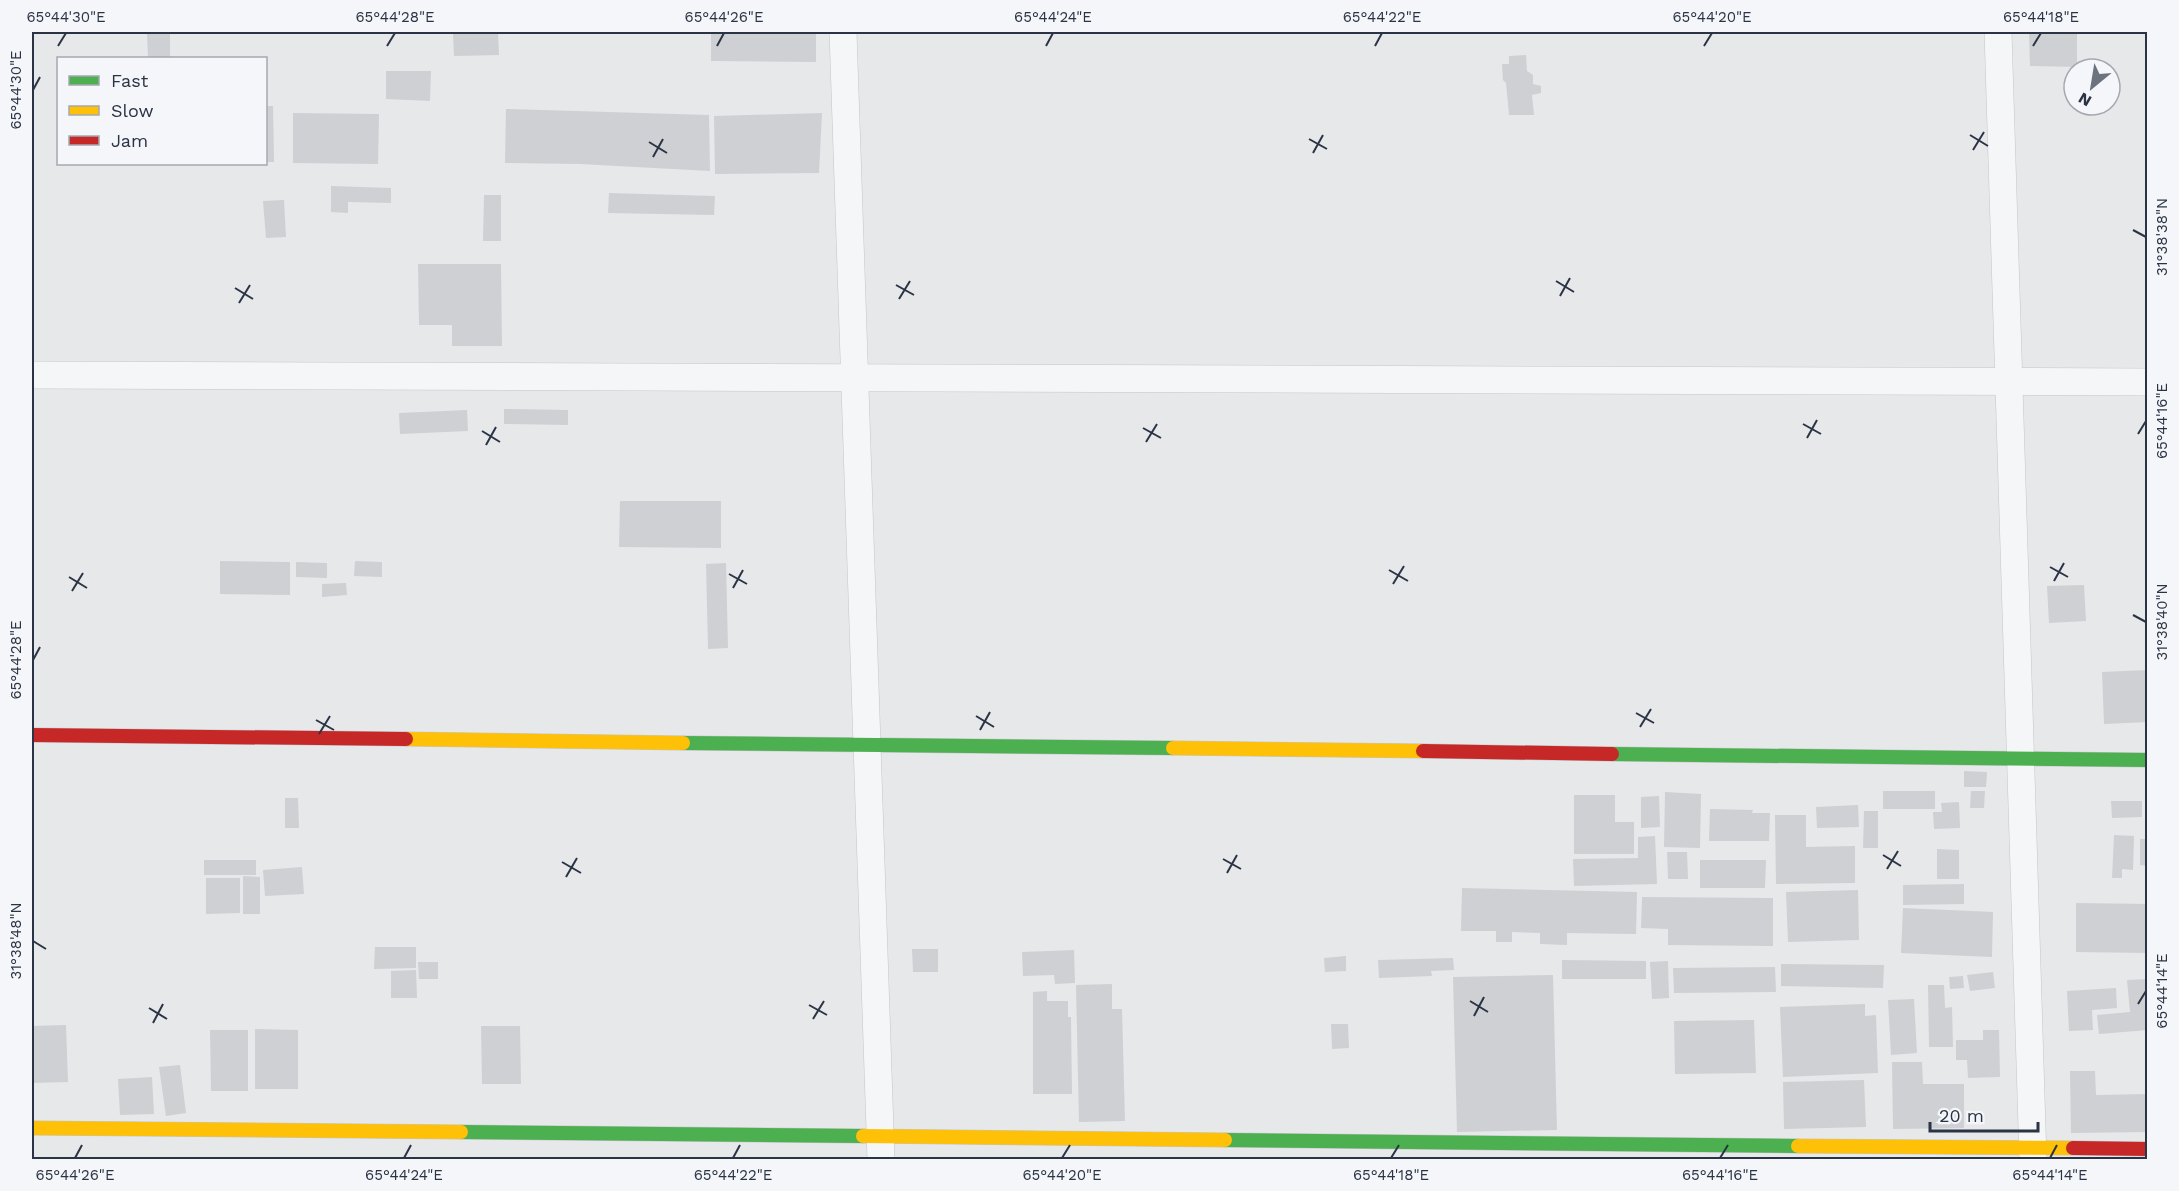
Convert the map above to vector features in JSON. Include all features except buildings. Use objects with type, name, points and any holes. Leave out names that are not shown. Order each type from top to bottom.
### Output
[{"type":"street","points":[[843,32],[880,1148]]},
{"type":"street","points":[[1998,32],[2032,1154]]},
{"type":"street","points":[[32,375],[2148,382]]},
{"type":"street","points":[[32,735],[2148,760]]},
{"type":"street","points":[[32,1128],[880,1148],[2032,1154],[2148,1149]]},
{"type":"traffic: fast","points":[[683,743],[1173,748]]},
{"type":"traffic: fast","points":[[1612,754],[2148,760]]},
{"type":"traffic: fast","points":[[461,1132],[863,1136]]},
{"type":"traffic: fast","points":[[1225,1140],[1798,1146]]},
{"type":"traffic: slow","points":[[406,739],[683,743]]},
{"type":"traffic: slow","points":[[1173,748],[1423,751]]},
{"type":"traffic: slow","points":[[32,1128],[461,1132]]},
{"type":"traffic: slow","points":[[863,1136],[1225,1140]]},
{"type":"traffic: slow","points":[[1798,1146],[2073,1148]]},
{"type":"traffic: jam","points":[[32,735],[406,739]]},
{"type":"traffic: jam","points":[[1423,751],[1612,754]]},
{"type":"traffic: jam","points":[[2073,1148],[2148,1149]]}]
